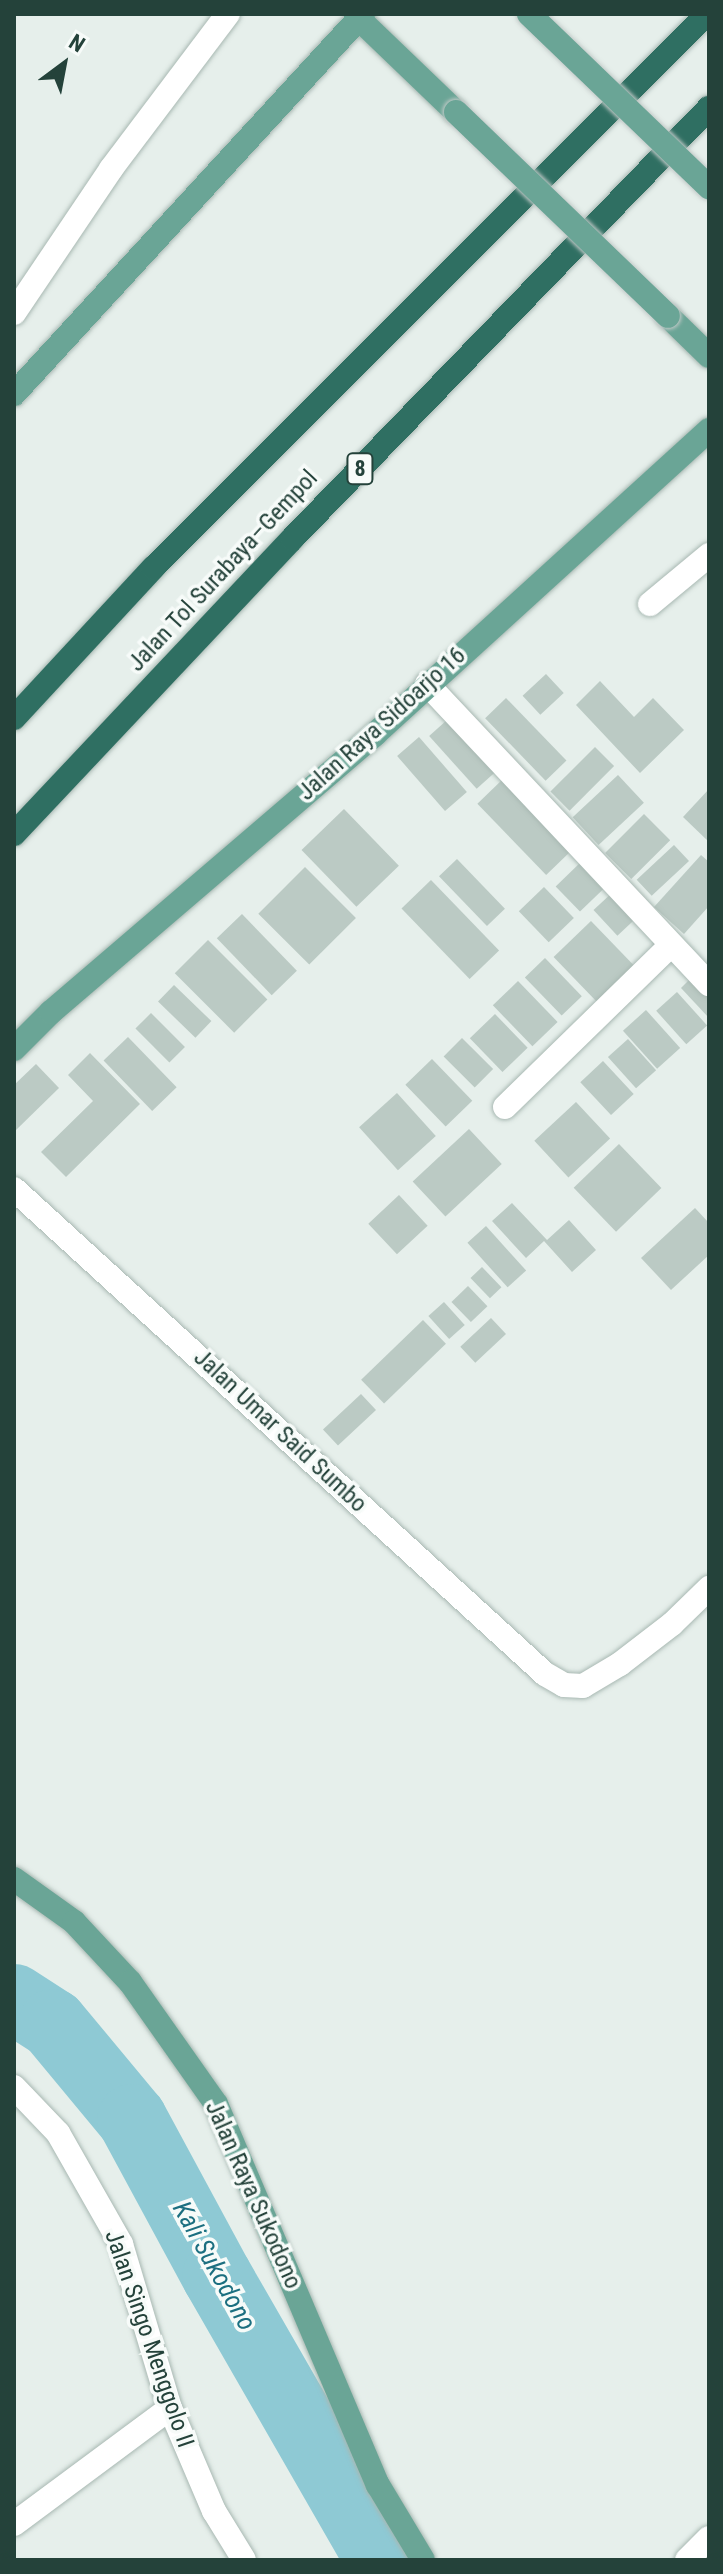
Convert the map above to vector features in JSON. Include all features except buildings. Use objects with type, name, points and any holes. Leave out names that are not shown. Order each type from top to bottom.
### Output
[{"type":"highway","name":"Jalan Tol Surabaya–Gempol","points":[[14,718],[164,556],[707,14]]},
{"type":"highway","name":"Jalan Tol Surabaya–Gempol","points":[[14,834],[292,539],[709,108]]},
{"type":"main road","points":[[529,14],[709,187]]},
{"type":"main road","points":[[14,394],[361,16],[709,356]]},
{"type":"main road","name":"Jalan Raya Sidoarjo 16","points":[[14,1049],[51,1012],[375,734],[709,430]]},
{"type":"main road","name":"Jalan Raya Sukodono","points":[[14,1879],[74,1922],[130,1982],[216,2104],[378,2485],[423,2560]]},
{"type":"street","points":[[14,313],[111,169],[228,14]]},
{"type":"street","points":[[650,604],[709,555]]},
{"type":"street","points":[[427,684],[709,984]]},
{"type":"street","points":[[505,1107],[671,945]]},
{"type":"street","name":"Jalan Umar Said Sumbo","points":[[14,1189],[545,1674],[564,1685],[583,1686],[651,1640],[709,1588]]},
{"type":"street","name":"Jalan Singo Menggolo II","points":[[14,2087],[58,2133],[121,2244],[170,2408],[214,2511],[244,2560]]},
{"type":"street","points":[[14,2524],[170,2408]]},
{"type":"street","points":[[687,2560],[709,2538]]},
{"type":"waterway","name":"Kali Sukodono","points":[[14,1999],[53,2024],[132,2119],[217,2276],[380,2560]]}]
